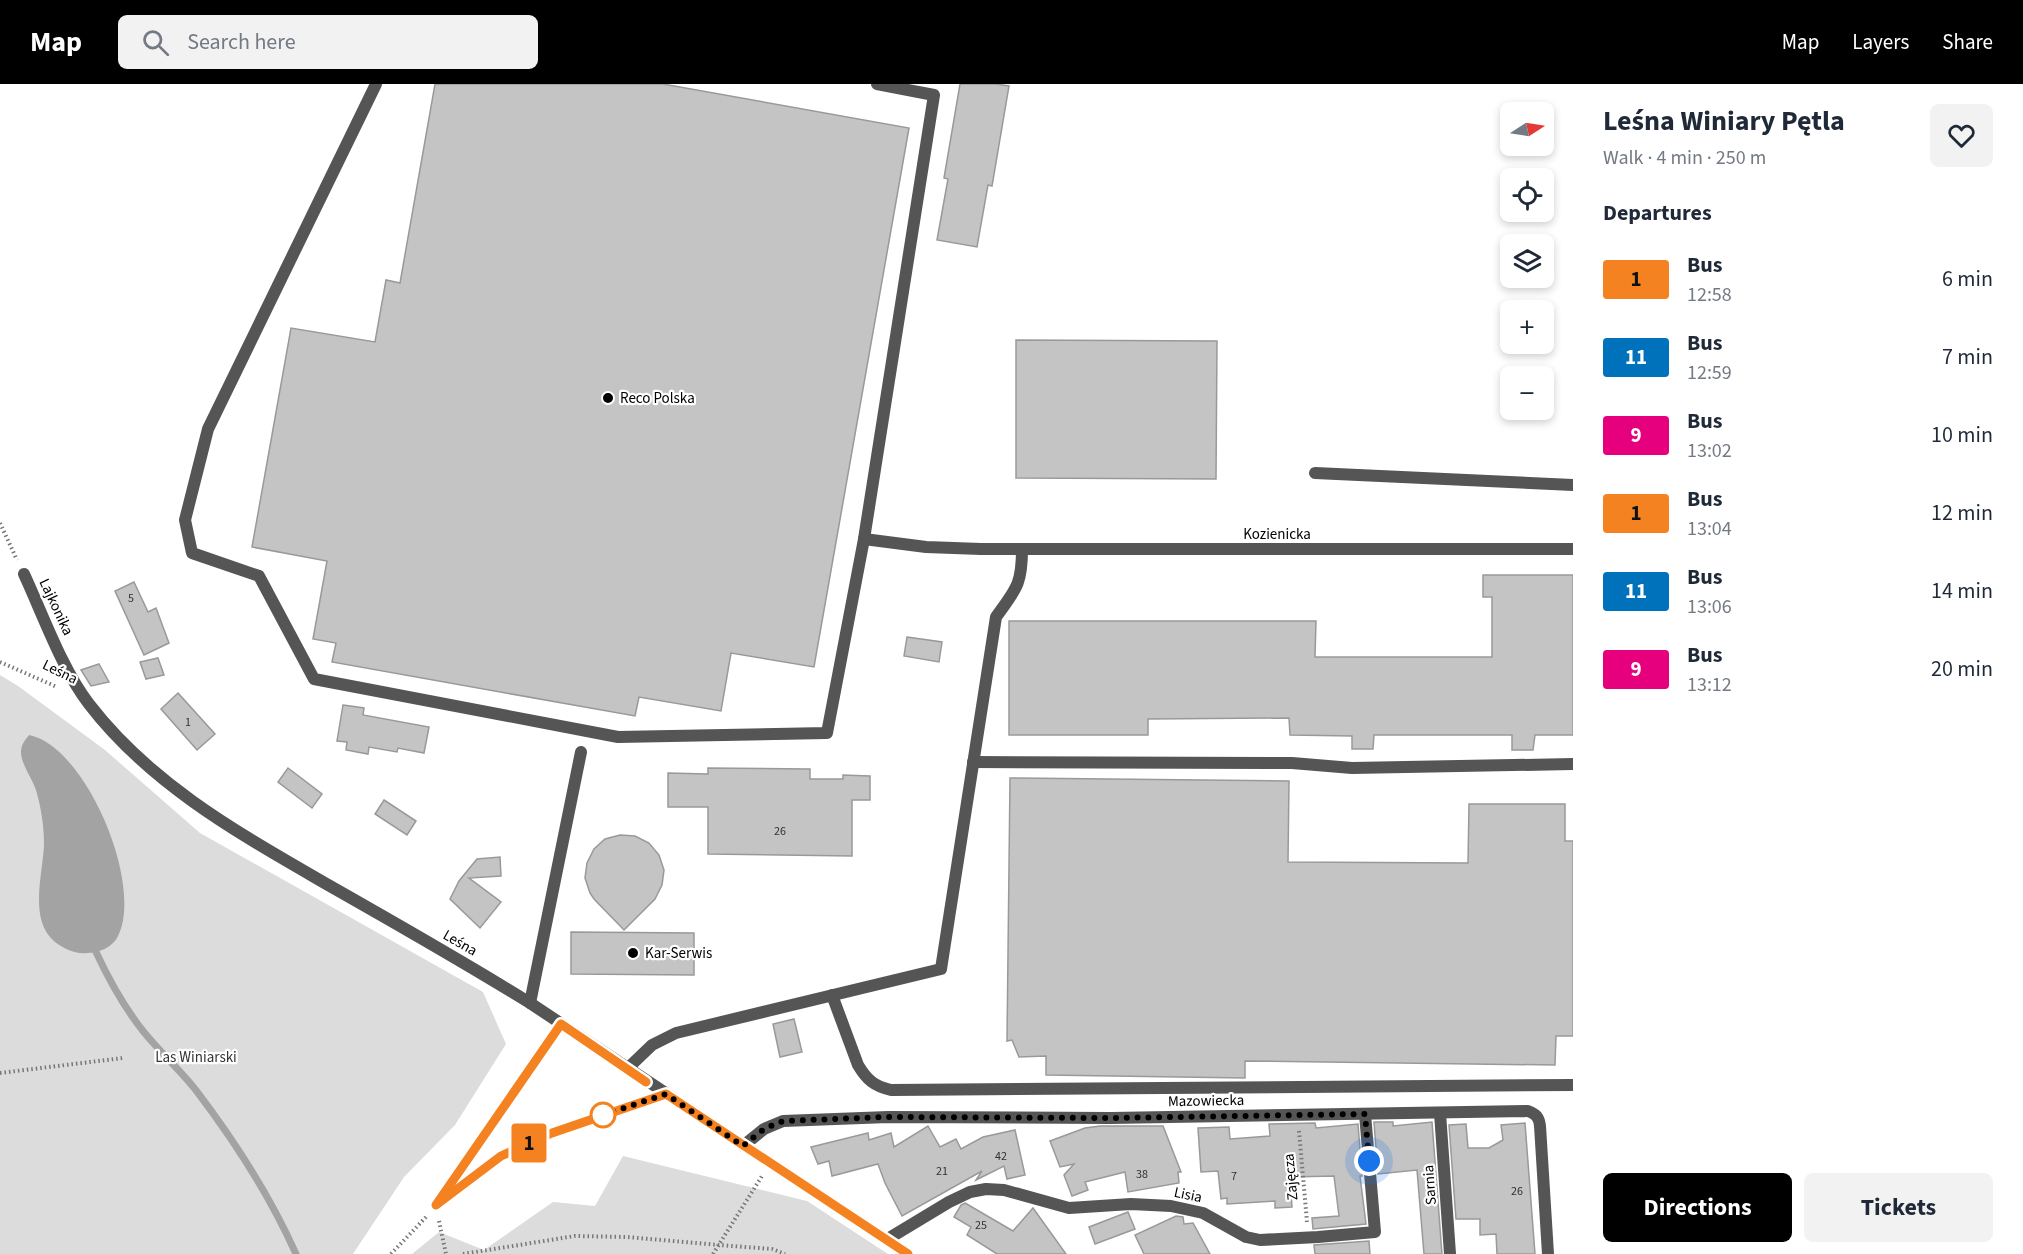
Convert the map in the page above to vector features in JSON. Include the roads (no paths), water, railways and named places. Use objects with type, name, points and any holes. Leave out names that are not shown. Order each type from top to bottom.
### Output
[{"type":"street","points":[[376,84],[208,429],[185,520],[192,554],[260,576],[314,679],[618,737],[827,733],[864,539],[934,95],[877,84]]},
{"type":"street","points":[[1315,473],[1573,485]]},
{"type":"street","name":"Kozienicka","points":[[864,539],[926,547],[981,549],[1573,549]]},
{"type":"street","points":[[627,1068],[651,1045],[676,1033],[941,969],[996,617],[1018,586],[1022,570],[1022,549]]},
{"type":"street","name":"Lajkonika","points":[[24,574],[61,654],[87,701]]},
{"type":"street","name":"Leśna","points":[[87,701],[105,724],[156,773],[212,817],[468,964],[908,1254]]},
{"type":"street","points":[[530,1003],[581,752]]},
{"type":"street","points":[[973,762],[1292,763],[1352,768],[1573,764]]},
{"type":"street","points":[[832,995],[861,1070],[871,1082],[891,1090],[1573,1085]]},
{"type":"street","points":[[561,1024],[436,1205],[501,1156],[552,1133],[666,1094]]},
{"type":"street","name":"Mazowiecka","points":[[743,1146],[764,1129],[783,1121],[888,1117],[1111,1118],[1528,1111],[1539,1119],[1548,1254]]},
{"type":"street","name":"Sarnia","points":[[1440,1113],[1450,1254]]},
{"type":"street","name":"Lisia","points":[[886,1240],[949,1202],[970,1192],[986,1189],[1004,1190],[1069,1208],[1131,1204],[1171,1206],[1203,1212],[1246,1237],[1260,1240],[1375,1232],[1365,1114]]},
{"type":"waterway","points":[[96,952],[117,993],[136,1022],[195,1089],[224,1128],[263,1190],[296,1254]]},
{"type":"place","name":"Reco Polska","points":[[608,398]]},
{"type":"place","name":"Kar-Serwis","points":[[633,953]]},
{"type":"park label","name":"Las Winiarski","points":[[196,1057]]}]
